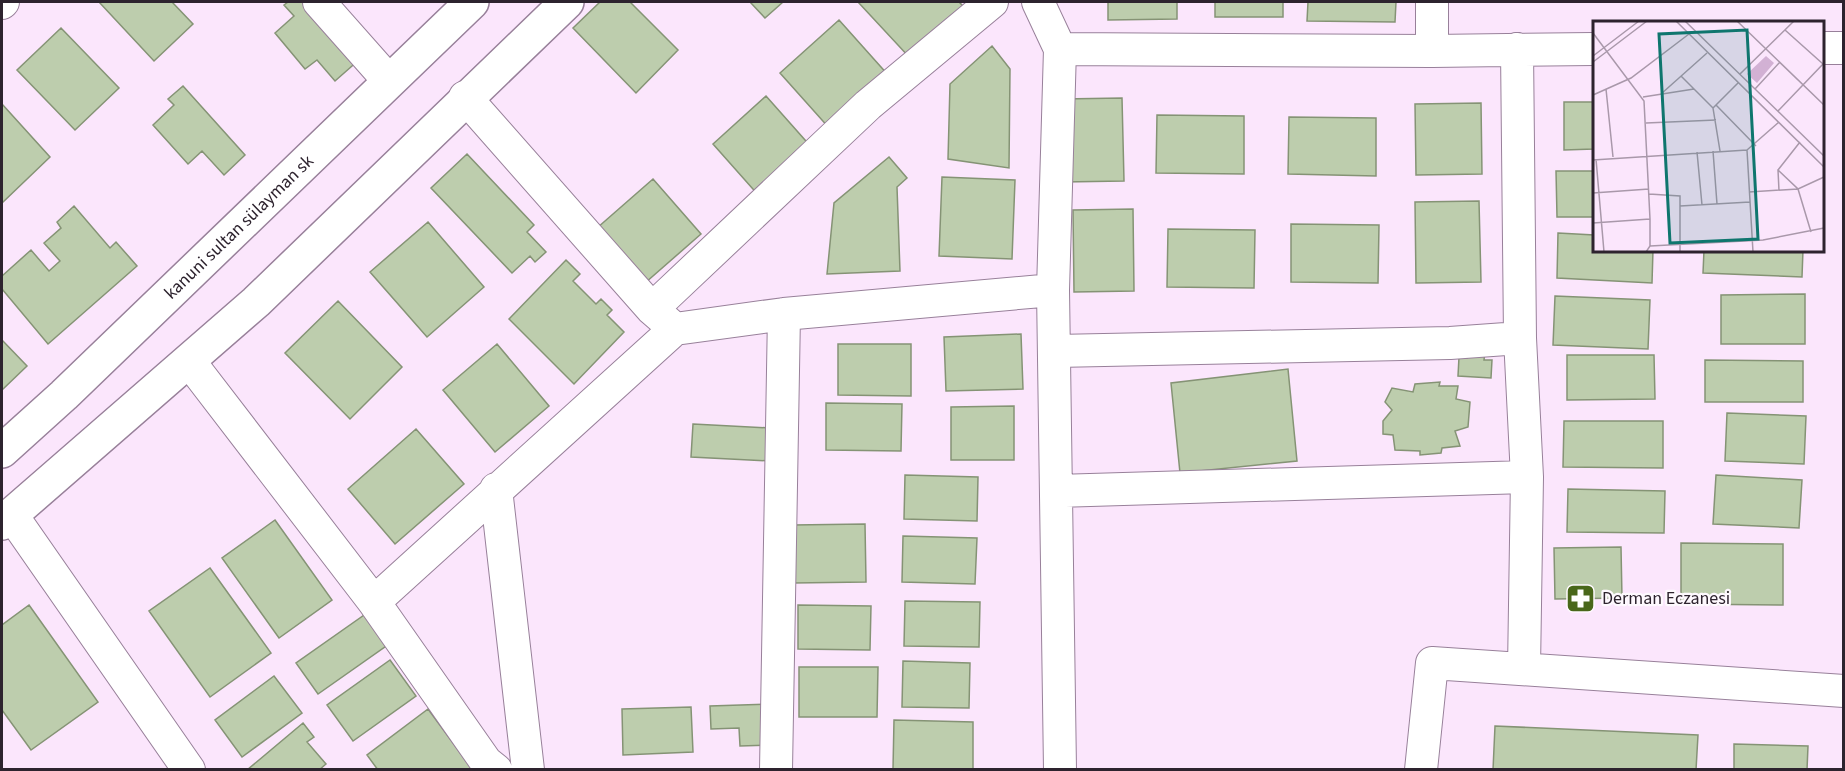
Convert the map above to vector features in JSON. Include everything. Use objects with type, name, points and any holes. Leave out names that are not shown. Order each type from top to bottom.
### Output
[{"type":"main road","name":"kanuni sultan sülayman sk","points":[[2,451],[64,395],[472,2]]},
{"type":"main road","points":[[6,519],[256,302],[567,2]]},
{"type":"street","points":[[319,2],[389,81]]},
{"type":"street","points":[[652,309],[868,105],[992,2]]},
{"type":"street","points":[[1038,2],[1060,49],[1053,290],[1056,351],[1060,770]]},
{"type":"street","points":[[1432,2],[1432,51]]},
{"type":"street","points":[[1824,48],[1844,48]]},
{"type":"street","points":[[1060,49],[1432,51],[1593,49]]},
{"type":"street","points":[[1517,49],[1520,338],[1527,477],[1524,669]]},
{"type":"street","points":[[465,98],[652,309],[675,329]]},
{"type":"street","points":[[374,602],[675,329],[784,314],[1053,290]]},
{"type":"street","points":[[776,770],[784,314]]},
{"type":"street","points":[[1056,351],[1450,343],[1520,338]]},
{"type":"street","points":[[189,361],[374,602],[486,762],[496,770]]},
{"type":"street","points":[[1058,491],[1527,477]]},
{"type":"street","points":[[496,489],[528,770]]},
{"type":"street","points":[[6,519],[189,770]]},
{"type":"street","points":[[1421,770],[1432,663],[1844,691]]},
{"type":"building","points":[[99,2],[172,2],[193,24],[154,61]]},
{"type":"building","points":[[288,2],[312,2],[360,59],[335,81],[317,60],[305,69],[275,33],[294,16],[284,5]]},
{"type":"building","points":[[600,2],[630,2],[678,50],[636,93],[573,28]]},
{"type":"building","points":[[750,2],[783,2],[765,18]]},
{"type":"building","points":[[858,2],[959,2],[964,7],[910,58]]},
{"type":"building","points":[[1108,2],[1177,2],[1177,19],[1108,20]]},
{"type":"building","points":[[1215,2],[1283,2],[1283,17],[1215,17]]},
{"type":"building","points":[[1308,2],[1396,2],[1395,22],[1307,21]]},
{"type":"building","points":[[839,20],[889,76],[830,129],[780,73]]},
{"type":"building","points":[[61,28],[119,88],[75,130],[17,70]]},
{"type":"building","points":[[992,46],[1010,69],[1009,168],[948,159],[950,84]]},
{"type":"building","points":[[183,86],[245,155],[224,175],[202,151],[188,164],[153,125],[174,105],[168,99]]},
{"type":"building","points":[[766,96],[813,149],[760,197],[713,144]]},
{"type":"building","points":[[1122,98],[1124,181],[1063,182],[1062,99]]},
{"type":"building","points":[[1564,102],[1593,102],[1593,149],[1564,150]]},
{"type":"building","points":[[1481,103],[1482,174],[1416,175],[1415,104]]},
{"type":"building","points":[[2,104],[50,157],[2,203]]},
{"type":"building","points":[[1157,115],[1244,116],[1244,174],[1156,173]]},
{"type":"building","points":[[1289,117],[1376,118],[1376,176],[1288,174]]},
{"type":"building","points":[[467,154],[534,225],[527,232],[546,252],[535,262],[530,256],[512,273],[431,188]]},
{"type":"building","points":[[889,157],[907,178],[897,187],[900,271],[827,274],[834,203]]},
{"type":"building","points":[[1556,171],[1593,171],[1593,217],[1557,217]]},
{"type":"building","points":[[942,177],[1015,180],[1012,259],[939,256]]},
{"type":"building","points":[[653,179],[701,234],[645,283],[597,228]]},
{"type":"building","points":[[1479,201],[1481,282],[1416,283],[1415,202]]},
{"type":"building","points":[[74,206],[110,248],[116,242],[137,266],[48,344],[2,289],[2,276],[31,250],[49,271],[60,261],[44,243],[61,228],[57,222]]},
{"type":"building","points":[[1133,209],[1134,291],[1074,292],[1073,210]]},
{"type":"building","points":[[428,222],[484,287],[427,337],[370,272]]},
{"type":"building","points":[[1291,224],[1379,225],[1378,283],[1291,282]]},
{"type":"building","points":[[1168,229],[1255,230],[1254,288],[1167,287]]},
{"type":"building","points":[[1558,233],[1593,235],[1593,252],[1653,252],[1652,283],[1557,278]]},
{"type":"building","points":[[1704,252],[1803,252],[1802,277],[1703,273]]},
{"type":"building","points":[[566,260],[580,274],[573,281],[596,304],[601,299],[612,310],[607,315],[624,332],[574,384],[509,319]]},
{"type":"building","points":[[1805,294],[1805,344],[1721,344],[1721,295]]},
{"type":"building","points":[[1555,296],[1650,300],[1648,349],[1553,345]]},
{"type":"building","points":[[338,301],[402,367],[350,419],[285,353]]},
{"type":"building","points":[[1021,334],[1023,389],[946,391],[944,337]]},
{"type":"building","points":[[2,340],[27,366],[2,390]]},
{"type":"building","points":[[1467,343],[1486,344],[1484,360],[1492,360],[1491,378],[1458,376],[1459,357],[1467,358]]},
{"type":"building","points":[[497,344],[549,406],[495,452],[443,390]]},
{"type":"building","points":[[838,344],[911,344],[911,396],[838,395]]},
{"type":"building","points":[[1567,355],[1654,355],[1655,399],[1567,400]]},
{"type":"building","points":[[1705,360],[1803,361],[1803,402],[1705,402]]},
{"type":"building","points":[[1288,369],[1297,461],[1180,473],[1171,383]]},
{"type":"building","points":[[1440,382],[1439,386],[1458,386],[1456,399],[1470,402],[1468,427],[1455,431],[1460,446],[1442,448],[1441,453],[1420,455],[1420,451],[1395,450],[1393,435],[1383,434],[1383,421],[1392,410],[1385,402],[1392,388],[1413,392],[1415,384]]},
{"type":"building","points":[[826,403],[902,404],[901,451],[826,450]]},
{"type":"building","points":[[1014,406],[1014,460],[951,460],[951,407]]},
{"type":"building","points":[[1727,413],[1806,416],[1804,464],[1725,461]]},
{"type":"building","points":[[1564,421],[1663,421],[1663,468],[1563,467]]},
{"type":"building","points":[[693,424],[771,428],[770,461],[691,457]]},
{"type":"building","points":[[416,429],[464,484],[395,544],[348,489]]},
{"type":"building","points":[[905,475],[978,477],[977,521],[904,519]]},
{"type":"building","points":[[1716,475],[1802,480],[1799,528],[1713,524]]},
{"type":"building","points":[[1568,489],[1665,491],[1664,533],[1567,532]]},
{"type":"building","points":[[275,520],[332,600],[279,638],[222,558]]},
{"type":"building","points":[[865,524],[866,582],[793,583],[793,525]]},
{"type":"building","points":[[903,536],[977,538],[975,584],[902,582]]},
{"type":"building","points":[[1681,543],[1783,544],[1783,605],[1681,604]]},
{"type":"building","points":[[1621,547],[1622,598],[1555,599],[1554,548]]},
{"type":"building","points":[[210,568],[271,653],[210,697],[149,611]]},
{"type":"building","points":[[905,601],[980,602],[979,647],[904,646]]},
{"type":"building","points":[[29,605],[98,702],[31,750],[2,710],[2,625]]},
{"type":"building","points":[[798,605],[871,606],[870,650],[798,649]]},
{"type":"building","points":[[367,613],[389,644],[318,694],[296,663]]},
{"type":"building","points":[[390,660],[416,696],[353,741],[327,705]]},
{"type":"building","points":[[903,661],[970,663],[969,708],[902,707]]},
{"type":"building","points":[[799,667],[878,667],[877,717],[799,717]]},
{"type":"building","points":[[274,676],[302,713],[242,757],[215,720]]},
{"type":"building","points":[[771,704],[772,745],[740,746],[739,728],[711,729],[710,706]]},
{"type":"building","points":[[691,707],[693,752],[623,755],[622,709]]},
{"type":"building","points":[[428,709],[473,770],[378,770],[367,755]]},
{"type":"building","points":[[894,720],[973,722],[973,770],[893,769]]},
{"type":"building","points":[[303,723],[314,737],[307,742],[326,764],[319,770],[247,770]]},
{"type":"building","points":[[1495,726],[1698,735],[1696,770],[1493,770]]},
{"type":"building","points":[[1734,744],[1808,746],[1807,770],[1734,770]]},
{"type":"place","name":"Derman Eczanesi","points":[[1581,598]]}]
